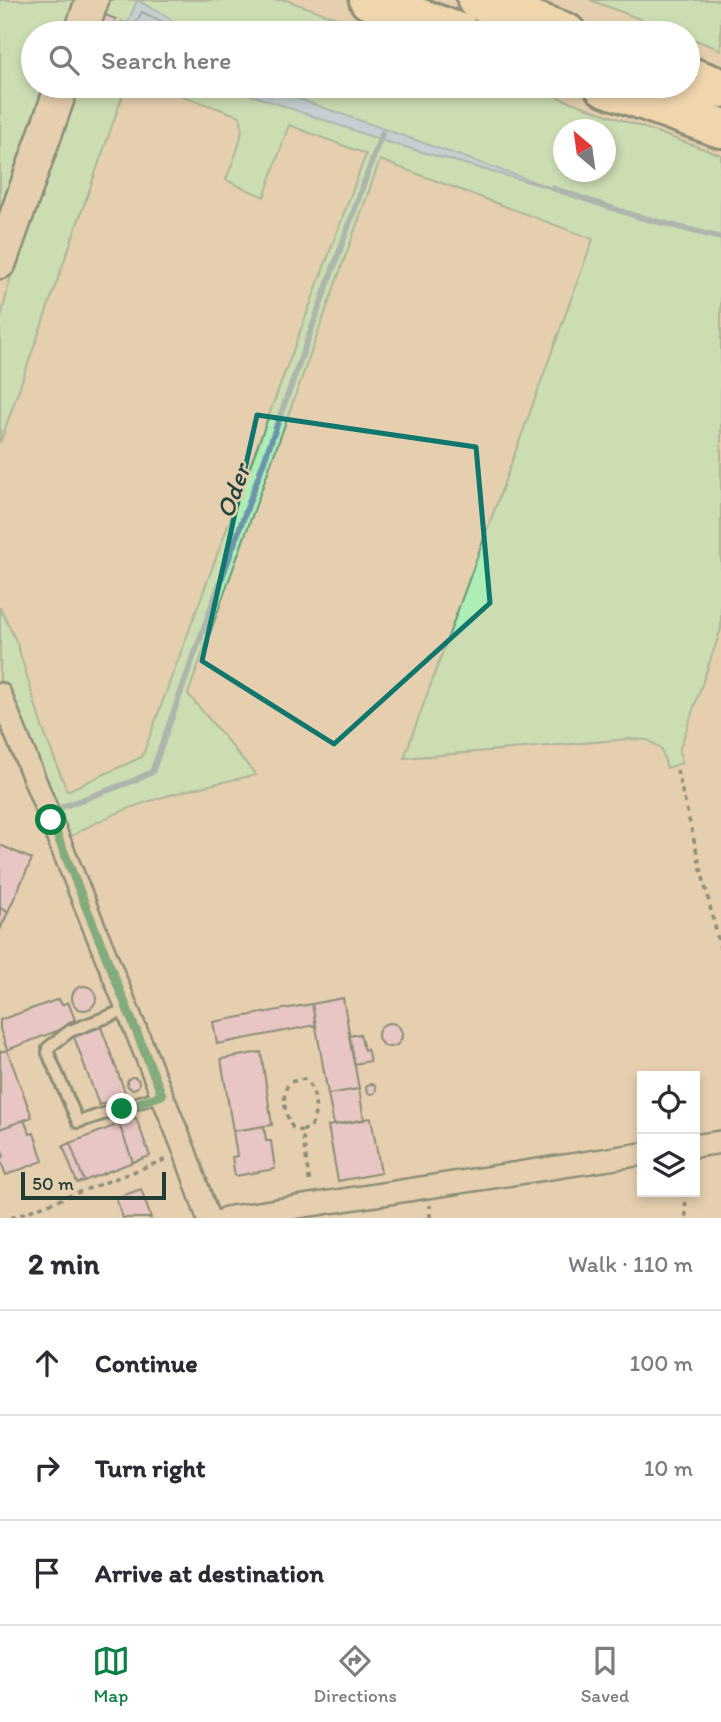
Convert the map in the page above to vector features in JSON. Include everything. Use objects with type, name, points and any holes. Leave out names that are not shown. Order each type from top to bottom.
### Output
[{"type":"highway","points":[[369,0],[427,21]]},
{"type":"highway","points":[[477,0],[534,21]]},
{"type":"highway","points":[[700,80],[721,88]]},
{"type":"highway","points":[[637,98],[721,128]]},
{"type":"street","points":[[84,21],[92,0]]},
{"type":"street","points":[[0,262],[58,98]]},
{"type":"street","points":[[0,694],[185,1152],[208,1218]]},
{"type":"street","points":[[700,1145],[721,1142]]},
{"type":"street","points":[[226,1218],[637,1155]]},
{"type":"lane","points":[[128,1009],[70,1031],[48,1048],[48,1053],[78,1122],[162,1095]]},
{"type":"path","points":[[677,770],[721,952]]},
{"type":"path","points":[[304,1079],[311,1085],[316,1112],[311,1126],[302,1131],[293,1128],[289,1123],[285,1092],[290,1082],[304,1079]]},
{"type":"path","points":[[302,1131],[313,1204]]},
{"type":"path","points":[[11,1218],[185,1152]]},
{"type":"path","points":[[685,1197],[686,1218]]},
{"type":"highlighted area","points":[[257,415],[476,447],[490,603],[334,744],[202,661]]},
{"type":"green space","points":[[0,0],[79,0],[71,21],[21,21],[21,98],[45,98],[0,224]]},
{"type":"green space","points":[[101,0],[286,0],[345,21],[94,21]]},
{"type":"green space","points":[[590,0],[721,0],[721,50],[700,42],[700,21],[645,21]]},
{"type":"green space","points":[[67,98],[122,98],[0,443],[0,322],[16,255]]},
{"type":"green space","points":[[188,98],[560,98],[721,155],[721,629],[679,751],[682,763],[667,768],[661,749],[648,740],[629,739],[404,758],[593,239],[380,160],[188,694],[256,775],[158,798],[111,816],[67,839],[0,680],[0,607],[17,643],[42,727],[67,791],[142,757],[366,154],[289,125],[264,197],[226,180],[242,131],[240,116]]},
{"type":"water","points":[[137,0],[172,21],[129,21]]},
{"type":"water","points":[[260,98],[296,98],[560,191],[387,142]]},
{"type":"building","points":[[105,15],[116,19],[115,21],[103,21]]},
{"type":"building","points":[[0,845],[32,859],[8,912],[0,908]]},
{"type":"building","points":[[0,908],[8,912],[0,930]]},
{"type":"building","points":[[84,986],[95,993],[96,998],[89,1009],[84,1010],[73,1003],[72,998],[79,987]]},
{"type":"building","points":[[343,998],[359,1089],[328,1094],[312,1004]]},
{"type":"building","points":[[59,999],[62,1005],[68,1002],[75,1020],[69,1022],[70,1026],[7,1050],[0,1020]]},
{"type":"building","points":[[312,1004],[316,1025],[217,1044],[213,1022]]},
{"type":"building","points":[[390,1023],[399,1026],[402,1035],[399,1044],[390,1047],[381,1044],[378,1035],[381,1026]]},
{"type":"building","points":[[101,1027],[126,1095],[99,1105],[74,1037]]},
{"type":"building","points":[[360,1034],[370,1061],[354,1064],[349,1036]]},
{"type":"building","points":[[7,1050],[32,1117],[0,1129],[0,1052]]},
{"type":"building","points":[[261,1052],[272,1125],[233,1131],[221,1059]]},
{"type":"building","points":[[133,1077],[139,1083],[133,1089],[127,1083]]},
{"type":"building","points":[[371,1084],[375,1085],[375,1093],[371,1094],[367,1093],[366,1089],[367,1085]]},
{"type":"building","points":[[359,1089],[364,1120],[334,1125],[328,1094]]},
{"type":"building","points":[[136,1118],[150,1156],[133,1162],[119,1124]]},
{"type":"building","points":[[371,1118],[381,1173],[338,1181],[328,1126]]},
{"type":"building","points":[[24,1120],[30,1134],[34,1133],[43,1161],[6,1175],[0,1159],[4,1156],[0,1145],[0,1129]]},
{"type":"building","points":[[119,1124],[133,1162],[84,1181],[70,1143]]},
{"type":"building","points":[[264,1126],[266,1141],[271,1141],[275,1169],[235,1176],[232,1157],[237,1156],[233,1131]]},
{"type":"building","points":[[70,1143],[84,1181],[77,1183],[63,1146]]},
{"type":"building","points":[[141,1189],[151,1218],[123,1218],[116,1198]]},
{"type":"waterway","name":"Oder","points":[[62,807],[152,772],[382,133]]},
{"type":"waterway","points":[[552,188],[636,216],[721,238]]},
{"type":"route","points":[[51,820],[162,1095],[122,1109]]}]
